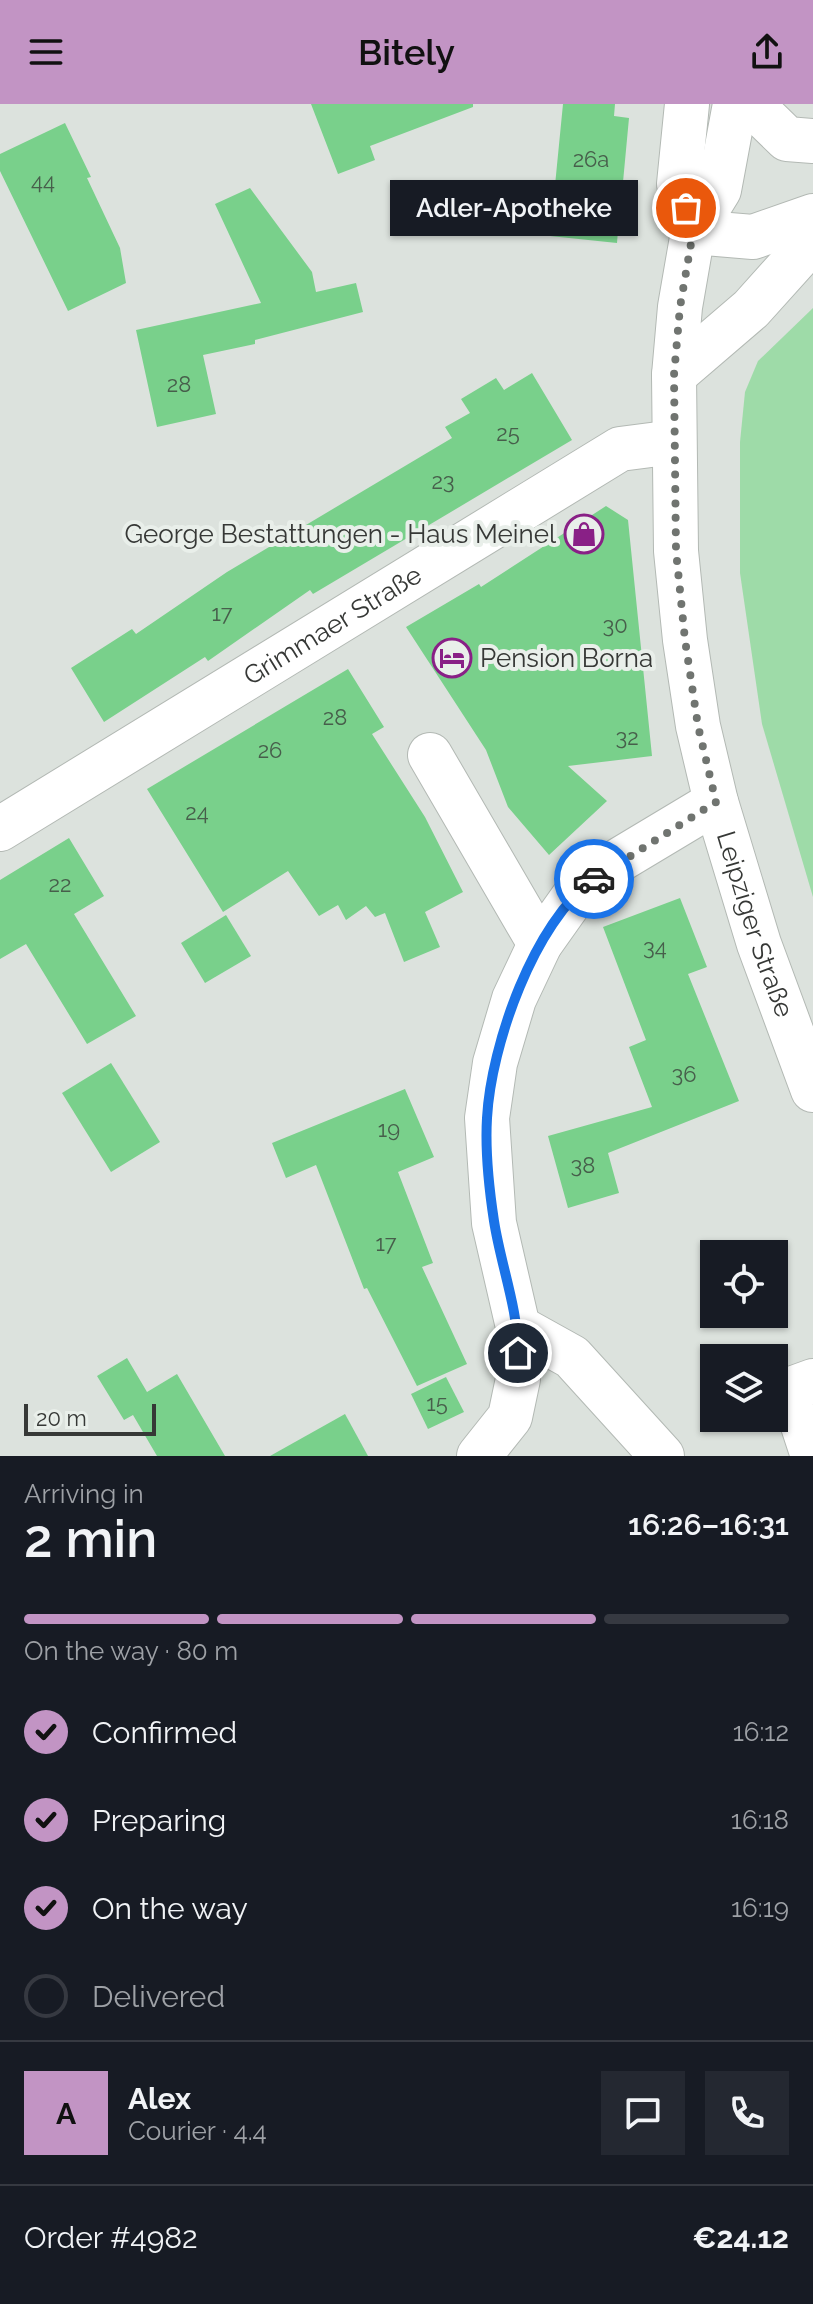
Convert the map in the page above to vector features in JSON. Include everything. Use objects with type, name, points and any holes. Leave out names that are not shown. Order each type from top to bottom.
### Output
[{"type":"street","name":"Leipziger Straße","points":[[687,104],[679,184],[693,232]]},
{"type":"street","name":"Leipziger Straße","points":[[735,104],[719,190],[693,232],[680,307],[674,375],[676,551],[698,726],[716,802],[759,944],[813,1090]]},
{"type":"street","points":[[751,104],[787,139],[813,141]]},
{"type":"street","points":[[693,232],[753,237],[813,216]]},
{"type":"street","points":[[674,375],[751,309],[813,240]]},
{"type":"street","name":"Grimmaer Straße","points":[[0,829],[620,449],[674,442]]},
{"type":"street","points":[[430,755],[540,944]]},
{"type":"street","points":[[479,1456],[510,1417],[518,1379],[518,1327],[494,1223],[487,1118],[495,1063],[514,999],[540,944],[579,889],[621,859],[716,802]]},
{"type":"street","points":[[518,1327],[572,1357],[662,1456]]},
{"type":"street","points":[[813,1381],[791,1389],[813,1456]]},
{"type":"green space","points":[[813,308],[813,897],[762,724],[740,573],[740,442],[745,392],[758,361]]},
{"type":"building","points":[[311,104],[473,104],[473,107],[370,146],[375,160],[338,174]]},
{"type":"building","points":[[563,104],[615,104],[614,116],[629,118],[623,182],[637,183],[634,220],[619,218],[617,243],[550,236]]},
{"type":"building","points":[[65,123],[120,248],[126,283],[68,311],[0,171],[0,154]]},
{"type":"building","points":[[250,188],[312,272],[316,292],[356,283],[363,312],[255,340],[255,344],[203,355],[216,414],[157,427],[136,330],[261,303],[215,204]]},
{"type":"building","points":[[532,373],[572,440],[313,594],[310,590],[208,661],[205,657],[104,722],[71,668],[132,629],[136,634],[227,572],[452,438],[445,427],[470,413],[461,399],[496,378],[504,390]]},
{"type":"building","points":[[606,506],[628,520],[652,756],[568,766],[607,801],[549,855],[508,807],[486,750],[406,627],[479,584],[481,587]]},
{"type":"building","points":[[348,669],[384,727],[372,734],[425,817],[463,892],[425,912],[440,947],[404,962],[385,913],[375,917],[366,906],[346,920],[338,905],[319,916],[288,871],[223,912],[147,789]]},
{"type":"building","points":[[69,838],[104,896],[74,914],[136,1016],[87,1044],[26,944],[0,959],[0,880]]},
{"type":"building","points":[[680,898],[707,967],[688,974],[739,1101],[608,1153],[619,1193],[568,1208],[548,1136],[652,1107],[629,1047],[646,1040],[603,927]]},
{"type":"building","points":[[226,915],[251,956],[205,983],[181,943]]},
{"type":"building","points":[[111,1063],[160,1142],[111,1172],[62,1093]]},
{"type":"building","points":[[405,1089],[434,1157],[398,1172],[433,1263],[422,1267],[467,1364],[417,1386],[367,1288],[364,1289],[316,1165],[286,1178],[272,1143]]},
{"type":"building","points":[[127,1358],[147,1392],[177,1374],[225,1456],[157,1456],[133,1415],[124,1420],[97,1376]]},
{"type":"building","points":[[446,1377],[464,1412],[428,1429],[411,1394]]},
{"type":"building","points":[[345,1414],[368,1456],[270,1456]]},
{"type":"way so far","points":[[594,879],[621,859],[716,802],[698,726],[676,551],[674,375],[680,307],[693,232],[686,208]]},
{"type":"place","name":"Adler-Apotheke","points":[[686,208]]},
{"type":"place","name":"George Bestattungen - Haus Meinel","points":[[584,534]]},
{"type":"place","name":"Pension Borna","points":[[452,658]]},
{"type":"route","points":[[518,1353],[518,1327],[494,1223],[489,1179],[487,1118],[495,1063],[514,999],[540,944],[579,889],[594,879]]}]
